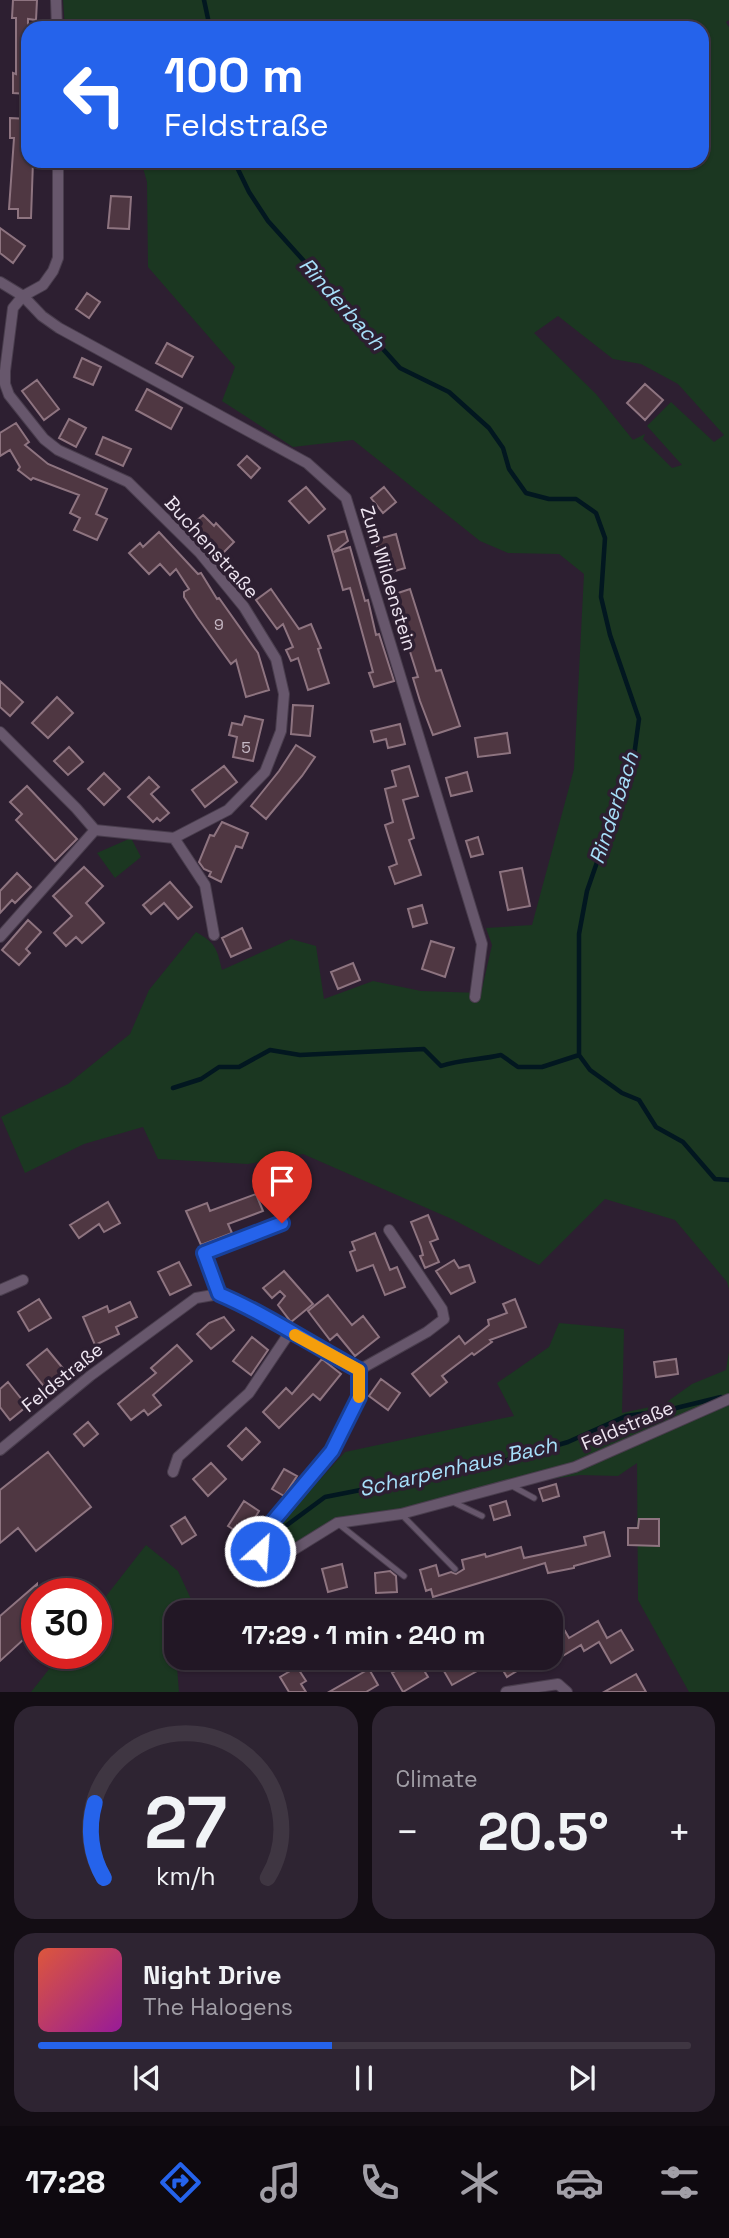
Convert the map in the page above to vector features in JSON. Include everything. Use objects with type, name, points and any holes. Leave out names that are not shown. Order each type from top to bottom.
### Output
[{"type":"street","points":[[56,0],[57,21]]},
{"type":"street","points":[[23,296],[43,285],[58,258],[58,168]]},
{"type":"street","name":"Zum Wildenstein","points":[[0,282],[23,296],[42,316],[59,328],[307,463],[346,498],[482,944],[475,996]]},
{"type":"street","name":"Buchenstraße","points":[[23,296],[13,308],[5,371],[5,384],[9,395],[51,445],[128,482],[200,553],[244,607],[276,659],[284,694],[281,732],[265,772],[228,810],[174,838]]},
{"type":"street","points":[[0,732],[95,830],[174,838],[205,885],[214,935]]},
{"type":"street","points":[[0,937],[95,830]]},
{"type":"street","points":[[282,1223],[204,1253],[219,1294],[253,1308],[359,1370],[427,1332],[444,1319],[442,1309],[389,1230]]},
{"type":"street","points":[[0,1290],[23,1280]]},
{"type":"street","name":"Feldstraße","points":[[2,1444],[196,1298],[219,1294]]},
{"type":"street","points":[[173,1472],[178,1457],[249,1393],[290,1332]]},
{"type":"street","name":"Feldstraße","points":[[359,1370],[359,1397],[332,1451],[264,1532],[260,1551],[276,1555],[295,1549],[337,1523],[401,1514],[575,1466],[729,1399]]},
{"type":"street","points":[[506,1692],[558,1684],[567,1692]]},
{"type":"lane","points":[[509,1485],[534,1498]]},
{"type":"lane","points":[[450,1501],[482,1516]]},
{"type":"lane","points":[[401,1514],[455,1569]]},
{"type":"lane","points":[[337,1523],[404,1576]]},
{"type":"green space","points":[[63,0],[729,0],[729,20],[726,22],[729,27],[729,1289],[727,1282],[675,1220],[605,1199],[539,1265],[454,1220],[303,1154],[248,1164],[158,1159],[143,1127],[84,1144],[25,1173],[1,1117],[68,1084],[130,1034],[149,990],[196,932],[215,947],[222,970],[291,939],[316,946],[324,999],[373,981],[421,991],[481,993],[492,945],[486,928],[532,925],[574,769],[584,574],[559,554],[508,553],[480,541],[353,440],[293,447],[222,401],[235,367],[148,267],[147,182],[143,168],[709,168],[709,21],[64,21]],"holes":[[[558,316],[613,359],[641,364],[678,384],[724,435],[714,442],[671,402],[647,426],[682,465],[672,468],[643,439],[645,434],[633,440],[596,394],[534,333]]]},
{"type":"green space","points":[[131,838],[141,857],[115,878],[97,853]]},
{"type":"green space","points":[[559,1323],[624,1329],[622,1413],[664,1404],[692,1384],[726,1370],[729,1352],[729,1692],[689,1692],[638,1600],[637,1463],[618,1476],[580,1475],[509,1485],[337,1523],[273,1553],[270,1534],[345,1452],[514,1416],[497,1383],[549,1347]]},
{"type":"green space","points":[[146,1545],[178,1571],[191,1600],[164,1600],[164,1670],[177,1670],[179,1692],[31,1692],[49,1669],[112,1669],[112,1589]]},
{"type":"building","points":[[13,0],[37,0],[36,20],[21,21],[21,94],[13,93],[13,73],[16,74],[16,18],[12,18]]},
{"type":"building","points":[[10,118],[21,119],[21,168],[33,168],[31,218],[18,218],[18,209],[9,209],[14,138],[10,138]]},
{"type":"building","points":[[111,196],[131,197],[129,229],[108,228]]},
{"type":"building","points":[[0,228],[25,246],[13,263],[0,253]]},
{"type":"building","points":[[87,293],[100,302],[89,318],[76,309]]},
{"type":"building","points":[[167,343],[193,357],[182,377],[156,363]]},
{"type":"building","points":[[82,358],[101,367],[93,385],[74,377]]},
{"type":"building","points":[[37,380],[59,409],[44,420],[22,391]]},
{"type":"building","points":[[645,384],[663,400],[645,420],[627,403]]},
{"type":"building","points":[[147,389],[182,408],[171,429],[136,410]]},
{"type":"building","points":[[69,419],[86,428],[76,447],[59,438]]},
{"type":"building","points":[[16,423],[29,442],[25,445],[48,464],[107,489],[96,514],[107,519],[97,540],[74,530],[80,518],[70,513],[79,495],[33,478],[31,480],[18,470],[20,467],[10,450],[0,456],[0,433]]},
{"type":"building","points":[[103,437],[131,449],[123,466],[96,454]]},
{"type":"building","points":[[247,456],[260,468],[251,478],[238,465]]},
{"type":"building","points":[[306,487],[325,509],[309,523],[289,501]]},
{"type":"building","points":[[384,487],[396,502],[383,513],[371,498]]},
{"type":"building","points":[[203,515],[214,526],[216,523],[234,542],[220,556],[193,530],[197,526],[194,523]]},
{"type":"building","points":[[345,531],[348,541],[334,552],[350,547],[365,601],[368,600],[376,635],[379,634],[394,681],[374,687],[369,673],[373,672],[350,588],[343,590],[328,536]]},
{"type":"building","points":[[159,532],[198,574],[201,573],[258,653],[269,690],[246,697],[236,660],[231,664],[197,617],[184,597],[184,592],[189,589],[176,569],[170,575],[160,564],[149,574],[129,553],[140,543],[143,547]]},
{"type":"building","points":[[396,534],[405,568],[385,574],[375,540]]},
{"type":"building","points":[[271,589],[299,629],[311,624],[321,648],[318,649],[329,683],[308,690],[298,658],[291,661],[286,650],[293,647],[283,624],[277,629],[256,600]]},
{"type":"building","points":[[410,589],[436,671],[441,670],[460,726],[433,735],[413,678],[418,677],[392,595]]},
{"type":"building","points":[[0,681],[23,702],[10,716],[0,707]]},
{"type":"building","points":[[57,697],[73,713],[48,738],[32,723]]},
{"type":"building","points":[[293,705],[313,706],[310,736],[291,734]]},
{"type":"building","points":[[245,716],[263,720],[253,761],[233,757],[237,737],[229,735],[232,723],[242,725]]},
{"type":"building","points":[[400,724],[405,744],[388,748],[386,739],[374,742],[371,731]]},
{"type":"building","points":[[507,733],[510,753],[478,757],[475,738]]},
{"type":"building","points":[[296,745],[315,757],[266,819],[251,806]]},
{"type":"building","points":[[69,747],[83,762],[68,775],[54,761]]},
{"type":"building","points":[[224,766],[237,782],[205,807],[192,790]]},
{"type":"building","points":[[409,766],[418,796],[403,800],[414,838],[409,840],[421,875],[395,884],[389,867],[397,864],[385,825],[393,822],[385,789],[396,786],[392,771]]},
{"type":"building","points":[[467,772],[472,791],[451,796],[446,778]]},
{"type":"building","points":[[104,773],[120,789],[104,805],[88,789]]},
{"type":"building","points":[[149,777],[159,787],[151,794],[169,813],[160,821],[157,818],[153,822],[128,797]]},
{"type":"building","points":[[27,786],[77,839],[55,861],[16,820],[22,814],[10,802]]},
{"type":"building","points":[[222,822],[248,833],[242,848],[236,846],[221,882],[209,876],[211,872],[204,869],[199,862],[210,835],[214,836]]},
{"type":"building","points":[[478,837],[483,854],[471,857],[466,841]]},
{"type":"building","points":[[84,867],[103,886],[86,903],[104,923],[82,943],[76,937],[66,946],[54,933],[72,916],[53,896]]},
{"type":"building","points":[[522,868],[530,906],[508,910],[500,872]]},
{"type":"building","points":[[17,873],[31,887],[15,903],[12,900],[0,913],[0,891]]},
{"type":"building","points":[[170,882],[192,907],[178,919],[164,903],[151,914],[143,905]]},
{"type":"building","points":[[422,905],[427,923],[413,927],[408,909]]},
{"type":"building","points":[[28,920],[41,932],[26,949],[30,953],[19,965],[2,950]]},
{"type":"building","points":[[242,928],[251,948],[231,957],[222,938]]},
{"type":"building","points":[[431,941],[454,948],[445,977],[422,969]]},
{"type":"building","points":[[353,963],[360,980],[338,989],[331,972]]},
{"type":"building","points":[[256,1194],[263,1211],[228,1224],[232,1233],[201,1245],[186,1211],[207,1203],[210,1211]]},
{"type":"building","points":[[108,1202],[120,1223],[104,1232],[99,1224],[79,1238],[70,1225]]},
{"type":"building","points":[[428,1215],[438,1239],[430,1242],[439,1262],[425,1268],[420,1256],[423,1255],[421,1247],[411,1222]]},
{"type":"building","points":[[375,1233],[390,1270],[397,1267],[405,1287],[385,1295],[373,1265],[357,1271],[350,1252],[355,1250],[352,1242]]},
{"type":"building","points":[[454,1260],[459,1268],[469,1265],[475,1282],[451,1294],[436,1271]]},
{"type":"building","points":[[179,1262],[191,1285],[170,1295],[158,1272]]},
{"type":"building","points":[[284,1271],[313,1304],[291,1322],[278,1305],[285,1296],[280,1291],[272,1298],[263,1288]]},
{"type":"building","points":[[328,1295],[352,1325],[363,1316],[379,1337],[355,1356],[337,1334],[330,1340],[308,1311]]},
{"type":"building","points":[[39,1299],[51,1318],[29,1331],[18,1312]]},
{"type":"building","points":[[515,1299],[526,1327],[490,1340],[492,1342],[474,1355],[472,1353],[442,1376],[447,1382],[430,1396],[412,1374],[459,1336],[465,1344],[489,1325],[488,1320],[507,1313],[503,1304]]},
{"type":"building","points":[[130,1302],[137,1317],[116,1327],[119,1334],[95,1345],[83,1317],[107,1306],[109,1312]]},
{"type":"building","points":[[224,1317],[234,1330],[211,1349],[197,1334],[209,1323]]},
{"type":"building","points":[[252,1337],[268,1350],[251,1375],[233,1361]]},
{"type":"building","points":[[177,1345],[192,1361],[153,1395],[161,1405],[148,1415],[144,1410],[131,1420],[118,1404],[156,1373],[151,1368]]},
{"type":"building","points":[[47,1349],[66,1372],[46,1389],[27,1365]]},
{"type":"building","points":[[322,1359],[341,1374],[320,1400],[313,1394],[279,1428],[263,1412],[286,1388],[292,1394]]},
{"type":"building","points":[[676,1359],[678,1374],[656,1377],[654,1362]]},
{"type":"building","points":[[381,1379],[400,1393],[388,1410],[369,1396]]},
{"type":"building","points":[[8,1382],[27,1406],[10,1420],[0,1407],[0,1389]]},
{"type":"building","points":[[88,1422],[98,1434],[84,1446],[74,1434]]},
{"type":"building","points":[[246,1428],[260,1442],[242,1460],[228,1446]]},
{"type":"building","points":[[48,1452],[91,1507],[36,1551],[18,1528],[0,1543],[0,1490]]},
{"type":"building","points":[[211,1463],[226,1479],[208,1496],[193,1479]]},
{"type":"building","points":[[284,1469],[297,1476],[284,1496],[272,1489]]},
{"type":"building","points":[[556,1484],[559,1496],[543,1501],[539,1489]]},
{"type":"building","points":[[244,1501],[259,1511],[244,1536],[228,1526]]},
{"type":"building","points":[[506,1501],[510,1515],[494,1520],[490,1506]]},
{"type":"building","points":[[185,1517],[196,1535],[182,1544],[171,1526]]},
{"type":"building","points":[[639,1519],[659,1519],[659,1546],[628,1545],[628,1528],[638,1528]]},
{"type":"building","points":[[604,1532],[610,1556],[574,1568],[548,1573],[545,1563],[433,1597],[431,1589],[426,1591],[420,1570],[436,1565],[439,1576],[451,1572],[456,1574],[464,1569],[462,1560],[485,1554],[486,1557],[521,1547],[524,1558],[586,1545],[584,1537]]},
{"type":"building","points":[[342,1564],[347,1587],[328,1592],[322,1569]]},
{"type":"building","points":[[390,1571],[396,1576],[397,1592],[376,1593],[375,1573]]},
{"type":"building","points":[[21,1598],[21,1642],[0,1661],[0,1616]]},
{"type":"building","points":[[598,1621],[607,1638],[621,1630],[633,1650],[611,1663],[599,1642],[584,1651],[581,1645],[563,1656],[563,1632],[565,1631],[569,1638]]},
{"type":"building","points":[[292,1670],[299,1670],[306,1681],[301,1684],[306,1692],[289,1692],[280,1677]]},
{"type":"building","points":[[367,1670],[378,1685],[366,1692],[329,1692]]},
{"type":"building","points":[[397,1670],[424,1670],[428,1677],[403,1692],[392,1673]]},
{"type":"building","points":[[443,1670],[479,1670],[452,1685]]},
{"type":"building","points":[[503,1670],[519,1670],[507,1677]]},
{"type":"building","points":[[636,1674],[646,1692],[604,1692]]},
{"type":"waterway","name":"Rinderbach","points":[[204,0],[208,21]]},
{"type":"waterway","name":"Rinderbach","points":[[237,168],[268,221],[400,368],[449,392],[489,428],[503,448],[509,469],[526,493],[549,499],[576,499],[596,513],[605,538],[601,597],[610,635],[639,719],[634,756],[587,891],[579,934],[579,1055],[590,1070],[622,1093],[639,1100],[656,1127],[683,1142],[715,1179],[729,1180]]},
{"type":"waterway","points":[[173,1088],[201,1079],[219,1067],[239,1067],[270,1050],[300,1055],[424,1049],[441,1066],[501,1055],[518,1067],[542,1067],[579,1055]]},
{"type":"waterway","name":"Scharpenhaus Bach","points":[[283,1528],[325,1497],[493,1464],[568,1442],[626,1416],[668,1410],[721,1397]]},
{"type":"slow traffic","points":[[295,1335],[359,1370],[359,1397]]},
{"type":"route","points":[[260,1551],[264,1532],[332,1451],[359,1397],[359,1370],[253,1308],[219,1294],[204,1253],[282,1223]]}]
